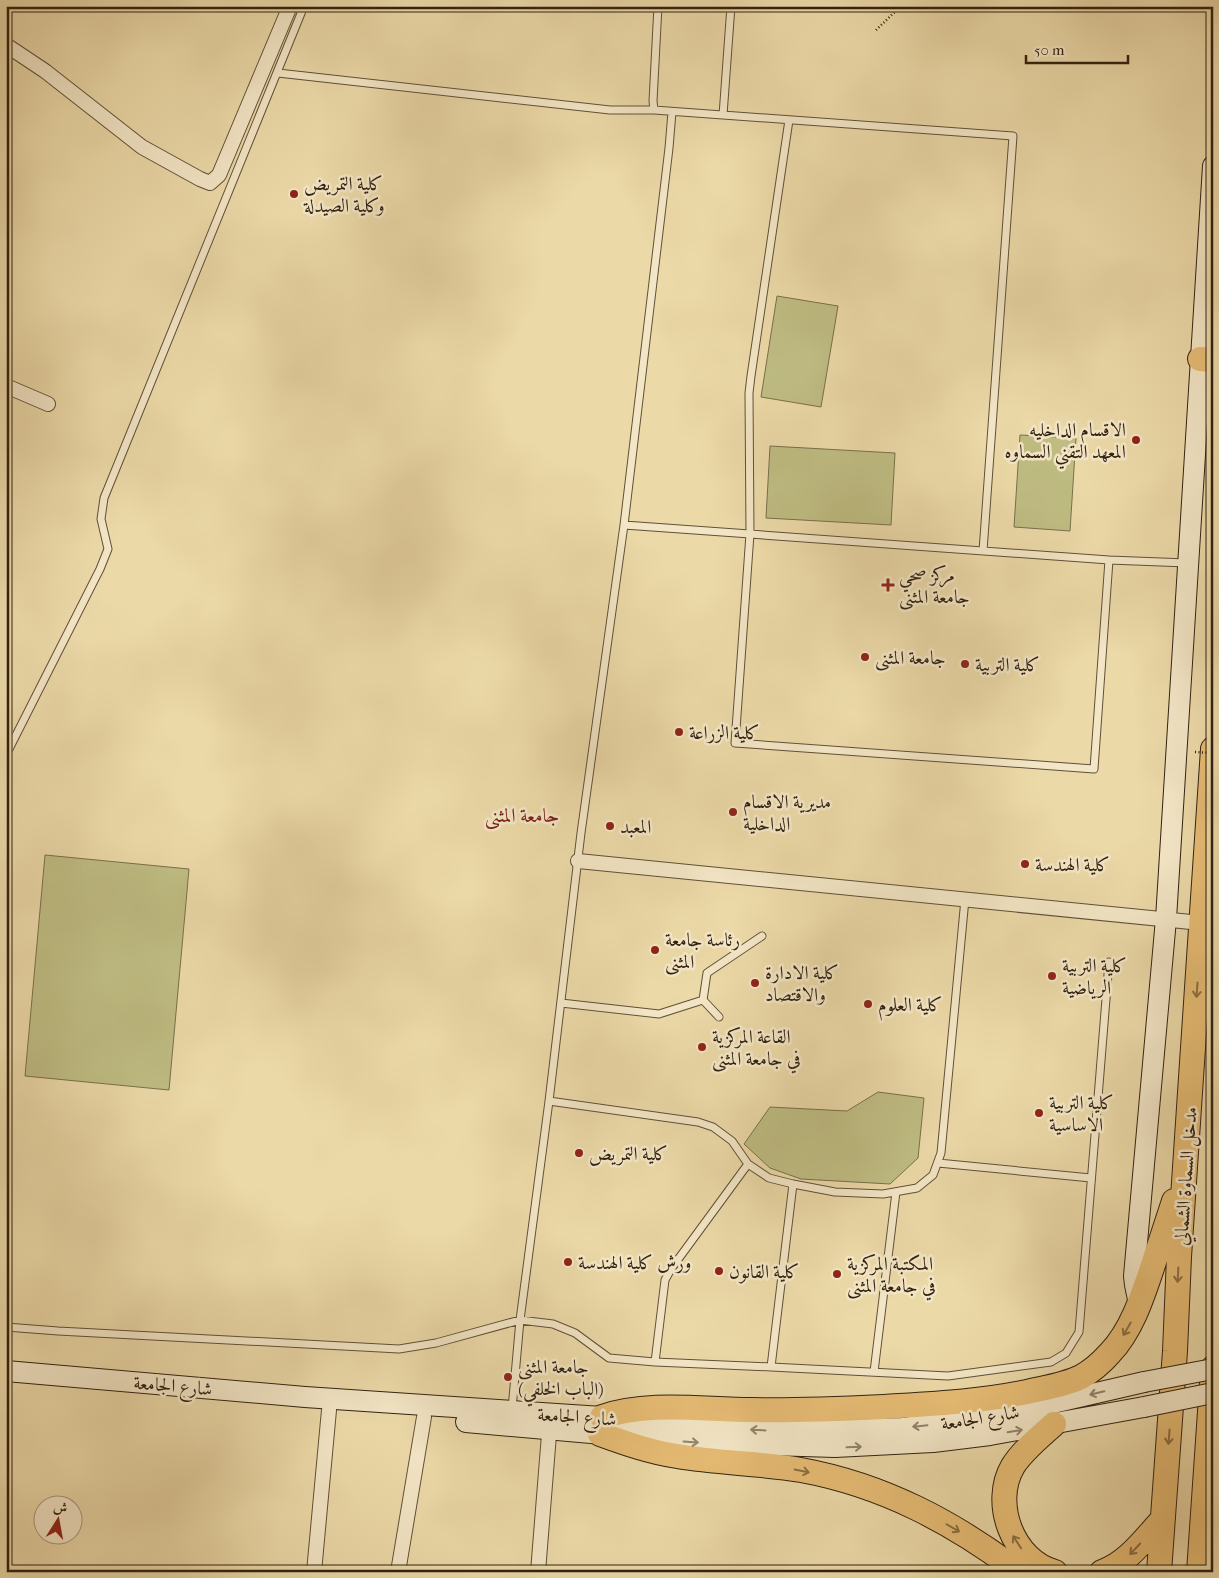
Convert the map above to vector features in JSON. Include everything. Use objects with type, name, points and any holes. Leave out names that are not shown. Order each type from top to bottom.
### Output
[{"type":"highway","name":"مدخل السماوة الشمالي","points":[[1159,1572],[1175,1351],[1201,923],[1207,751]]},
{"type":"highway","points":[[1020,1572],[981,1544],[944,1522],[905,1502],[862,1485],[776,1466],[676,1456],[645,1449],[601,1426],[618,1412],[635,1409],[846,1409],[959,1403],[1048,1388],[1080,1377],[1112,1352],[1128,1328],[1139,1304],[1185,1168]]},
{"type":"highway","points":[[1199,1572],[1213,1369]]},
{"type":"highway","points":[[1054,1424],[1013,1466],[1006,1490],[1005,1510],[1011,1531],[1022,1549],[1041,1566],[1055,1572]]},
{"type":"highway","points":[[1102,1572],[1129,1556],[1163,1519]]},
{"type":"main road","points":[[1139,1304],[1134,1276],[1166,919],[1188,563],[1206,360],[1213,166]]},
{"type":"main road","name":"شارع الجامعة","points":[[6,1371],[305,1397],[511,1419],[601,1426],[810,1431],[902,1428],[996,1417],[1144,1382],[1213,1369]]},
{"type":"main road","points":[[6,1380],[424,1418],[511,1419]]},
{"type":"main road","points":[[601,1426],[705,1443],[835,1447],[933,1442],[1054,1424],[1213,1393]]},
{"type":"street","points":[[6,45],[45,71],[142,147],[200,179],[210,182],[219,175],[290,6]]},
{"type":"street","points":[[6,386],[48,404]]},
{"type":"street","points":[[578,861],[1201,923]]},
{"type":"street","points":[[314,1572],[329,1410]]},
{"type":"street","points":[[398,1572],[424,1418]]},
{"type":"street","points":[[538,1572],[550,1422]]},
{"type":"lane","points":[[6,755],[103,562],[108,549],[101,519],[104,498],[304,6]]},
{"type":"lane","points":[[654,110],[658,6]]},
{"type":"lane","points":[[723,115],[731,6]]},
{"type":"lane","points":[[278,73],[610,110],[654,110],[1012,136],[983,551]]},
{"type":"lane","points":[[511,1419],[520,1320],[578,861],[624,525],[672,112]]},
{"type":"lane","points":[[789,120],[749,393],[750,534],[735,743],[1094,768],[1109,560]]},
{"type":"lane","points":[[624,525],[1109,560],[1188,563]]},
{"type":"lane","points":[[549,1101],[698,1122],[713,1127],[732,1141],[748,1164],[769,1178],[793,1184],[835,1192],[883,1194],[917,1188],[933,1174],[941,1152],[965,899]]},
{"type":"lane","points":[[703,1000],[708,973],[762,936]]},
{"type":"lane","points":[[6,1326],[399,1349],[436,1343],[520,1320],[553,1324],[575,1333],[609,1358],[656,1362],[948,1376],[1051,1362],[1066,1353],[1078,1332],[1109,962]]},
{"type":"lane","points":[[561,1004],[659,1014],[703,1000]]},
{"type":"lane","points":[[703,1000],[719,1016]]},
{"type":"lane","points":[[938,1163],[1091,1178]]},
{"type":"lane","points":[[656,1362],[665,1280],[671,1268],[748,1164]]},
{"type":"lane","points":[[771,1367],[793,1184]]},
{"type":"lane","points":[[874,1372],[896,1192]]},
{"type":"path","points":[[876,30],[901,6]]},
{"type":"shaded area","points":[[777,296],[838,306],[821,407],[761,397]]},
{"type":"shaded area","points":[[1020,435],[1076,438],[1070,531],[1014,527]]},
{"type":"shaded area","points":[[770,446],[895,453],[891,525],[766,518]]},
{"type":"shaded area","points":[[45,855],[189,869],[169,1090],[25,1076]]},
{"type":"shaded area","points":[[878,1092],[924,1098],[918,1158],[890,1184],[801,1179],[770,1168],[744,1144],[770,1107],[847,1111]]},
{"type":"place","name":"كلية التمريض وكلية الصيدلة","points":[[294,194]]},
{"type":"place","name":"الاقسام الداخليه المعهد التقني السماوه","points":[[1136,440]]},
{"type":"place","name":"مركز صحي جامعة المثنى","points":[[888,585]]},
{"type":"place","name":"جامعة المثنى","points":[[865,657]]},
{"type":"place","name":"كلية التربية","points":[[965,664]]},
{"type":"place","name":"كلية الزراعة","points":[[679,732]]},
{"type":"place","name":"مديرية الاقسام الداخلية","points":[[733,812]]},
{"type":"place","name":"المعبد","points":[[610,826]]},
{"type":"place","name":"كلية الهندسة","points":[[1025,864]]},
{"type":"place","name":"رئاسة جامعة المثنى","points":[[655,950]]},
{"type":"place","name":"كلية التربية الرياضية","points":[[1052,976]]},
{"type":"place","name":"كلية الادارة والاقتصاد","points":[[755,983]]},
{"type":"place","name":"كلية العلوم","points":[[868,1004]]},
{"type":"place","name":"القاعة المركزية في جامعة المثنى","points":[[702,1047]]},
{"type":"place","name":"كلية التربية الاساسية","points":[[1039,1113]]},
{"type":"place","name":"كلية التمريض","points":[[579,1153]]},
{"type":"place","name":"ورش كلية الهندسة","points":[[568,1262]]},
{"type":"place","name":"كلية القانون","points":[[719,1271]]},
{"type":"place","name":"المكتبة المركزية في جامعة المثنى","points":[[837,1274]]},
{"type":"place","name":"جامعة المثنى (الباب الخلفي)","points":[[508,1377]]},
{"type":"district","name":"جامعة المثنى","points":[[522,815]]}]
